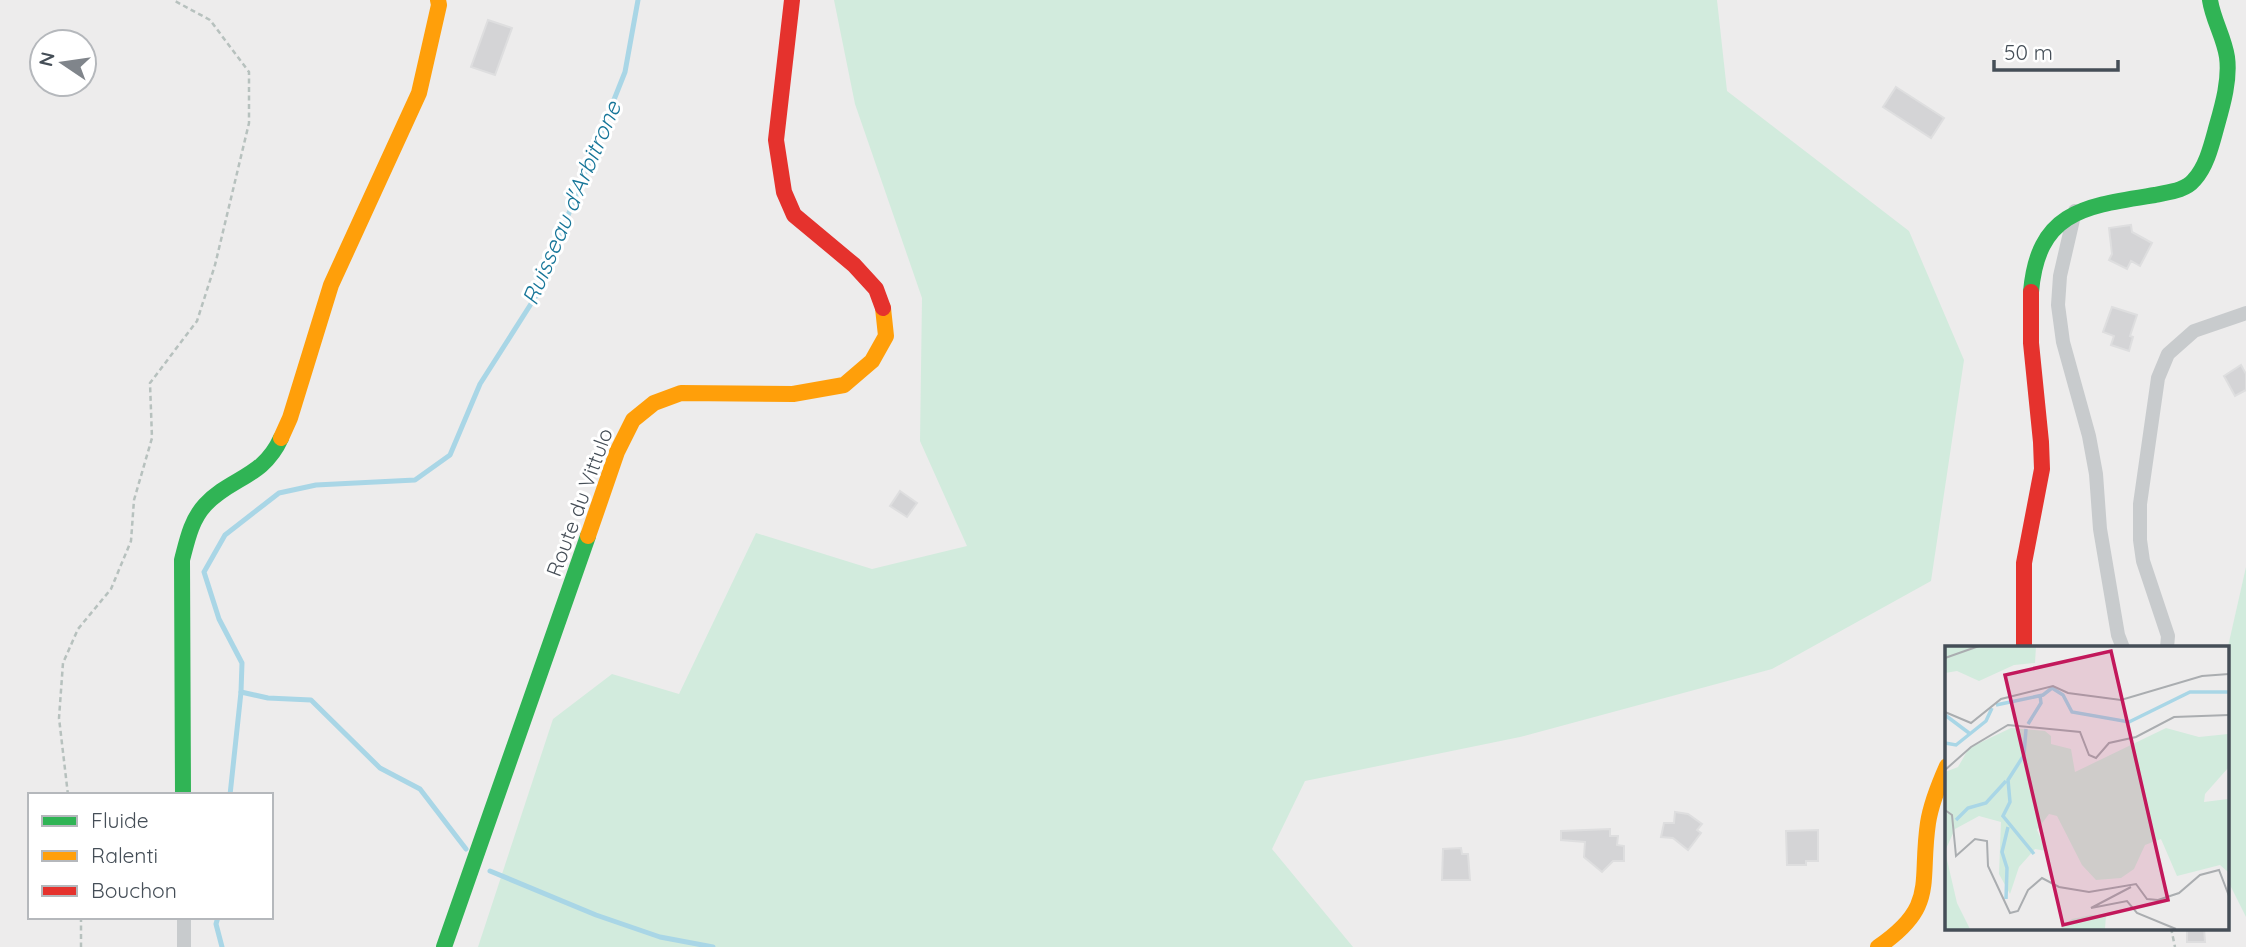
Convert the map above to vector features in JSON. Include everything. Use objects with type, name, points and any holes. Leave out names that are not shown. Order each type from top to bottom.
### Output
[{"type":"street","points":[[183,793],[183,560],[192,525],[203,507],[218,493],[255,472],[276,449],[290,418],[331,285],[419,93],[438,0]]},
{"type":"street","name":"Route du Vittulo","points":[[444,947],[617,452],[633,419],[654,403],[681,393],[793,394],[844,385],[872,361],[886,337],[885,314],[876,289],[854,265],[794,215],[784,192],[776,140],[792,0]]},
{"type":"street","points":[[2024,646],[2024,564],[2039,498],[2042,467],[2031,335],[2032,279],[2044,242],[2056,226],[2075,211],[2170,192],[2184,188],[2196,178],[2206,159],[2227,86],[2227,58],[2210,0]]},
{"type":"street","points":[[2075,211],[2060,276],[2058,305],[2063,342],[2090,436],[2100,529],[2118,635],[2122,646]]},
{"type":"street","points":[[2166,646],[2168,636],[2143,561],[2140,540],[2140,504],[2158,378],[2168,354],[2194,331],[2246,313]]},
{"type":"street","points":[[1878,947],[1908,925],[1919,907],[1925,881],[1927,823],[1936,790],[1945,770]]},
{"type":"street","points":[[184,919],[184,947]]},
{"type":"path","points":[[68,793],[59,718],[63,663],[78,629],[111,589],[131,541],[134,500],[152,438],[150,383],[197,321],[215,265],[249,123],[249,72],[210,20],[173,0]]},
{"type":"path","points":[[81,919],[81,947]]},
{"type":"green space","points":[[834,0],[1717,0],[1727,91],[1909,231],[1964,360],[1931,581],[1772,669],[1520,737],[1305,781],[1272,849],[1353,947],[478,947],[553,719],[612,674],[679,694],[756,533],[872,569],[967,546],[920,441],[922,298],[855,104]]},
{"type":"green space","points":[[2246,567],[2246,917],[2228,881],[2228,647]]},
{"type":"building","points":[[488,20],[512,28],[495,75],[471,67]]},
{"type":"building","points":[[1896,87],[1944,118],[1931,138],[1883,107]]},
{"type":"building","points":[[2131,225],[2132,232],[2152,243],[2140,266],[2131,261],[2127,269],[2109,260],[2112,254],[2109,228]]},
{"type":"building","points":[[2112,307],[2137,315],[2130,336],[2133,337],[2129,351],[2111,345],[2114,336],[2103,332]]},
{"type":"building","points":[[2241,365],[2246,374],[2246,390],[2235,396],[2224,376]]},
{"type":"building","points":[[900,491],[917,503],[907,517],[890,506]]},
{"type":"building","points":[[1675,812],[1688,814],[1702,824],[1697,830],[1701,833],[1688,850],[1673,838],[1661,837],[1664,823],[1674,823]]},
{"type":"building","points":[[1610,829],[1610,836],[1618,836],[1617,845],[1624,846],[1624,861],[1613,861],[1602,872],[1584,857],[1585,842],[1561,840],[1561,831]]},
{"type":"building","points":[[1818,830],[1818,861],[1806,861],[1806,865],[1787,865],[1786,831]]},
{"type":"building","points":[[1461,848],[1462,854],[1468,854],[1470,880],[1442,880],[1443,849]]},
{"type":"building","points":[[2187,930],[2204,930],[2205,942],[2187,942]]},
{"type":"waterway","name":"Ruisseau d'Arbitrone","points":[[230,793],[242,663],[219,619],[204,572],[225,535],[279,493],[316,485],[415,480],[450,455],[480,384],[536,296],[625,72],[638,0]]},
{"type":"waterway","points":[[241,692],[268,698],[311,700],[380,768],[420,789],[466,849]]},
{"type":"waterway","points":[[490,871],[596,915],[660,937],[713,947]]},
{"type":"waterway","name":"Ruisseau d'Arbitrone","points":[[217,919],[216,924],[222,947]]},
{"type":"traffic: fast","points":[[2031,292],[2036,265],[2044,244],[2055,228],[2070,217],[2108,203],[2186,187],[2199,174],[2213,139],[2228,74],[2226,50],[2210,0]]},
{"type":"traffic: fast","points":[[183,793],[182,560],[200,511],[225,488],[265,461],[281,438]]},
{"type":"traffic: fast","points":[[444,947],[588,536]]},
{"type":"traffic: slow","points":[[281,438],[290,418],[331,285],[419,93],[438,0]]},
{"type":"traffic: slow","points":[[588,536],[617,452],[633,420],[654,403],[681,393],[793,394],[844,385],[872,361],[886,336],[883,308]]},
{"type":"traffic: slow","points":[[1878,947],[1910,919],[1918,906],[1924,878],[1929,816],[1945,771]]},
{"type":"traffic: jam","points":[[792,0],[776,140],[784,192],[794,215],[854,265],[876,289],[883,308]]},
{"type":"traffic: jam","points":[[2024,646],[2024,563],[2042,469],[2031,343],[2031,292]]}]
